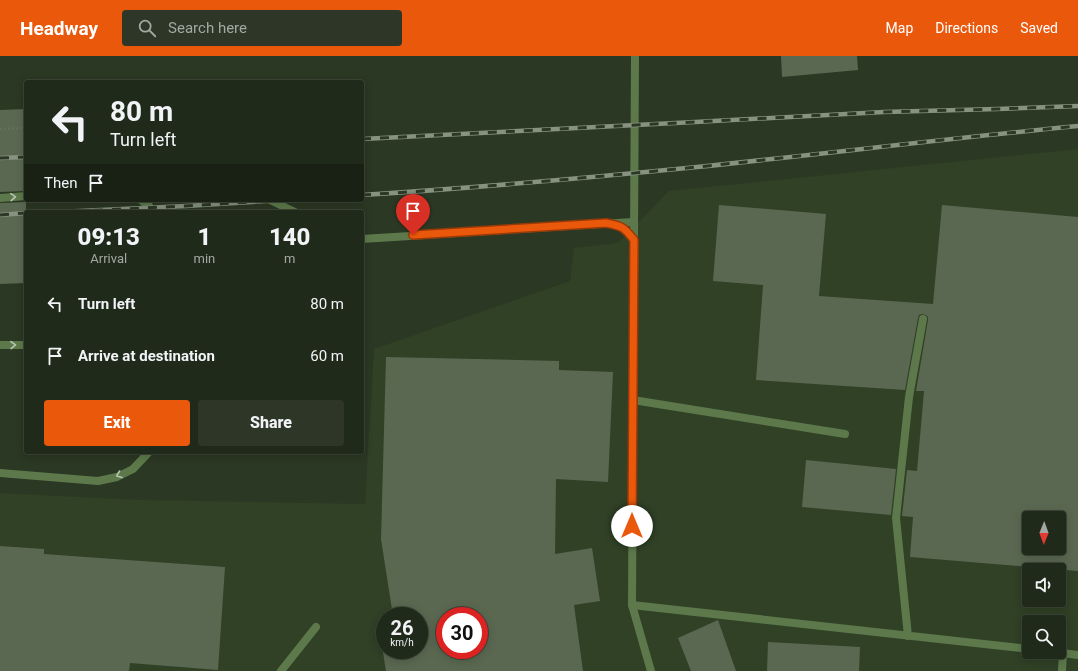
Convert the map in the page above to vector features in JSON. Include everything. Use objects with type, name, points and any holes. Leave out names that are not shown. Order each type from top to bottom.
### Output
[{"type":"street","points":[[635,56],[632,605],[651,671]]},
{"type":"street","points":[[0,198],[24,196]]},
{"type":"street","points":[[144,202],[149,206],[150,210]]},
{"type":"street","points":[[274,202],[291,210]]},
{"type":"street","points":[[364,238],[633,222]]},
{"type":"street","points":[[606,223],[620,226],[627,230],[634,240]]},
{"type":"street","points":[[908,636],[896,518],[909,397],[923,319]]},
{"type":"street","points":[[0,345],[24,345]]},
{"type":"street","points":[[633,400],[845,434]]},
{"type":"street","points":[[0,473],[98,481],[117,477],[133,469],[147,454]]},
{"type":"street","points":[[632,605],[1022,648]]},
{"type":"street","points":[[281,671],[316,627]]},
{"type":"street","points":[[1066,653],[1078,654]]},
{"type":"street","points":[[1060,659],[1062,671]]},
{"type":"path","points":[[0,129],[24,128]]},
{"type":"shaded area","points":[[1078,149],[1078,671],[0,671],[0,493],[141,500],[365,504],[374,349],[570,281],[574,248],[618,243],[669,191]]},
{"type":"building","points":[[781,56],[857,56],[858,70],[782,77]]},
{"type":"building","points":[[24,109],[24,191],[0,192],[0,110]]},
{"type":"building","points":[[26,202],[26,210],[24,210],[24,283],[0,284],[0,203]]},
{"type":"building","points":[[719,205],[826,214],[819,296],[933,304],[942,205],[1078,217],[1078,571],[1066,570],[1066,563],[1022,563],[1022,566],[910,557],[913,517],[902,516],[907,470],[917,471],[924,391],[916,391],[928,317],[922,314],[919,315],[918,318],[905,390],[756,380],[763,285],[713,281]]},
{"type":"building","points":[[386,357],[559,361],[559,370],[613,372],[608,482],[556,479],[555,554],[592,548],[600,601],[574,605],[583,671],[386,671],[384,659],[428,659],[428,607],[392,607],[381,539]]},
{"type":"building","points":[[806,460],[896,469],[891,515],[802,507]]},
{"type":"building","points":[[0,546],[44,549],[44,554],[225,567],[218,670],[130,663],[129,671],[0,671]]},
{"type":"building","points":[[718,620],[736,671],[691,671],[678,638]]},
{"type":"building","points":[[768,642],[860,647],[859,671],[767,671]]},
{"type":"railway","points":[[364,139],[884,112],[1078,106]]},
{"type":"railway","points":[[364,195],[488,186],[655,171],[1078,126]]},
{"type":"railway","points":[[0,158],[24,157]]},
{"type":"railway","points":[[101,210],[251,202]]},
{"type":"railway","points":[[0,215],[24,213]]},
{"type":"route","points":[[413,235],[606,223],[620,226],[627,230],[634,240],[632,526]]}]
